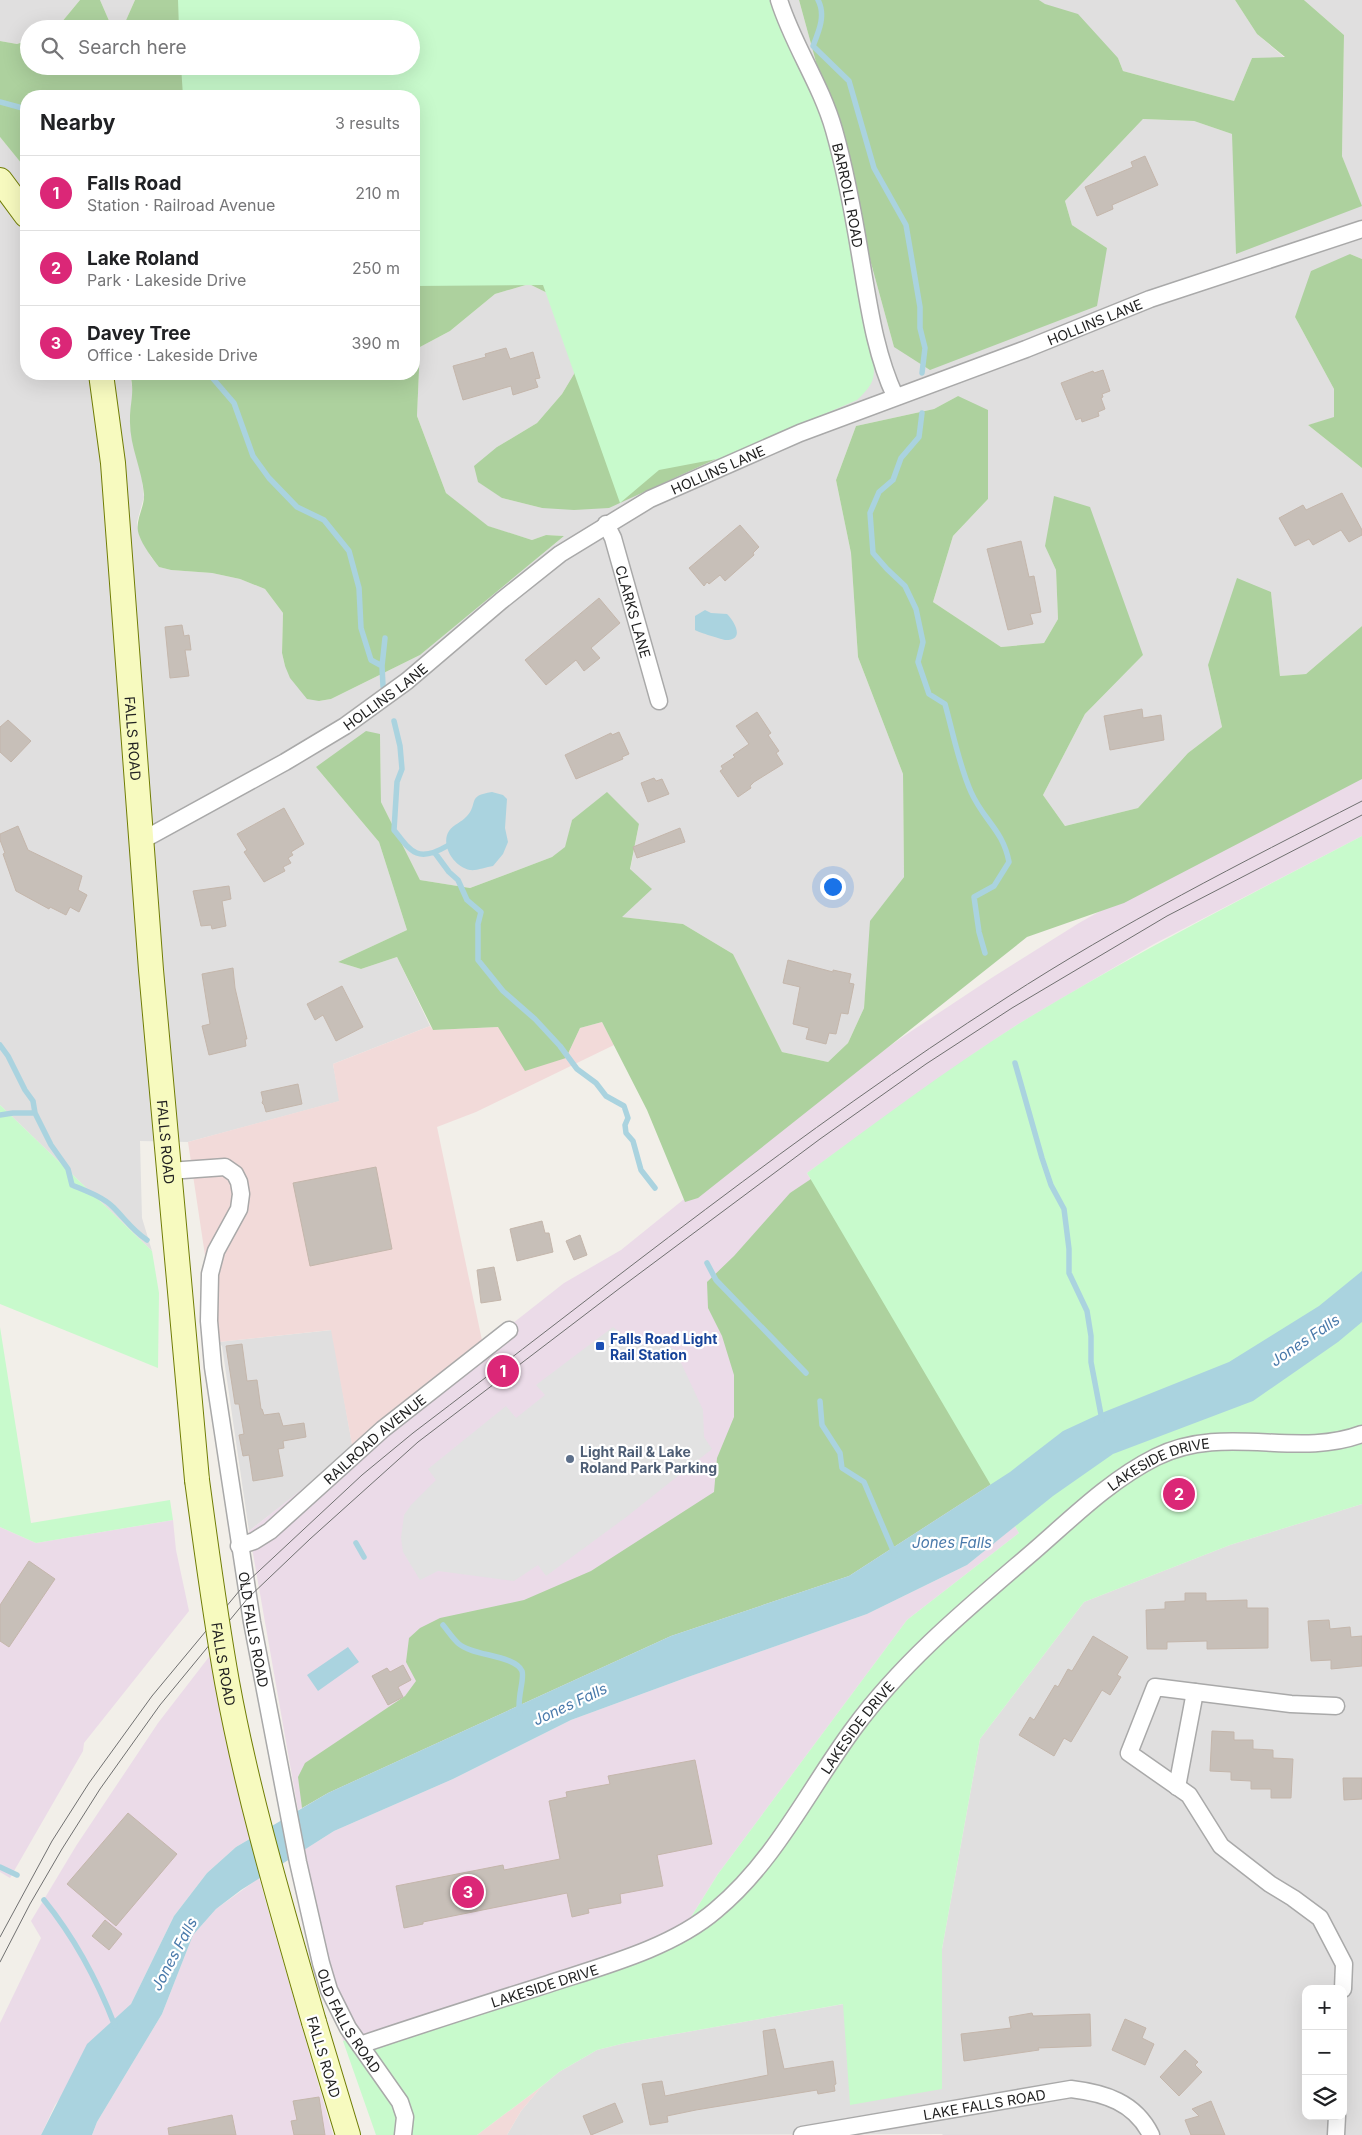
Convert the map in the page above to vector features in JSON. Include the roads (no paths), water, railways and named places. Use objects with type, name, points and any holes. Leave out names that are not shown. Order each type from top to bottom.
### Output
[{"type":"main road","points":[[0,180],[20,207]]},
{"type":"main road","name":"FALLS ROAD","points":[[102,380],[113,463],[141,841],[197,1480],[212,1594],[242,1755],[273,1876],[348,2135]]},
{"type":"street","name":"BARROLL ROAD","points":[[779,0],[784,16],[819,89],[834,129],[858,241],[870,318],[885,374],[895,396]]},
{"type":"street","name":"HOLLINS LANE","points":[[141,841],[284,762],[375,705],[436,658],[530,577],[560,554],[606,524],[650,499],[800,433],[895,396],[1026,349],[1150,299],[1362,229]]},
{"type":"street","name":"CLARKS LANE","points":[[606,524],[613,538],[659,701]]},
{"type":"street","name":"OLD FALLS ROAD","points":[[169,1171],[225,1167],[235,1174],[239,1182],[241,1194],[239,1209],[216,1251],[210,1274],[209,1297],[213,1367],[239,1546],[312,1932],[329,1990],[348,2028],[400,2102],[405,2117],[403,2135]]},
{"type":"street","name":"RAILROAD AVENUE","points":[[239,1546],[254,1542],[270,1531],[383,1429],[509,1330]]},
{"type":"street","name":"LAKESIDE DRIVE","points":[[360,2045],[615,1962],[668,1940],[701,1922],[734,1894],[761,1866],[852,1730],[904,1668],[946,1627],[1094,1499],[1137,1468],[1164,1453],[1191,1444],[1238,1440],[1322,1443],[1362,1434]]},
{"type":"street","points":[[1336,1706],[1290,1704],[1155,1687],[1129,1754],[1189,1795],[1220,1846],[1270,1884],[1320,1918],[1344,1964],[1343,1985]]},
{"type":"street","points":[[1177,1787],[1195,1692]]},
{"type":"street","name":"LAKE FALLS ROAD","points":[[802,2135],[1071,2089],[1097,2092],[1118,2100],[1133,2111],[1151,2135]]},
{"type":"street","points":[[1336,2135],[1337,2120]]},
{"type":"water","points":[[705,610],[711,613],[727,614],[737,630],[735,637],[724,640],[695,630],[695,616]]},
{"type":"water","points":[[492,792],[503,795],[507,799],[505,828],[508,842],[503,854],[493,866],[470,870],[459,865],[450,855],[446,843],[447,837],[449,831],[467,816],[476,798]]},
{"type":"water","name":"Jones Falls","points":[[1362,1271],[1362,1322],[1338,1342],[1253,1401],[1113,1454],[1053,1496],[967,1565],[867,1614],[571,1720],[453,1779],[334,1831],[241,1890],[216,1909],[193,1935],[162,2014],[97,2122],[92,2135],[41,2135],[87,2044],[131,2004],[174,1916],[207,1873],[236,1847],[328,1793],[671,1636],[849,1576],[1010,1472],[1063,1431],[1104,1412],[1229,1362],[1319,1306]]},
{"type":"water","points":[[348,1647],[359,1662],[318,1691],[307,1675]]},
{"type":"waterway","points":[[818,0],[822,17],[813,46],[849,81],[874,168],[906,225],[920,307],[920,328],[925,348],[922,373]]},
{"type":"waterway","points":[[0,102],[20,107]]},
{"type":"waterway","points":[[214,380],[234,403],[253,456],[269,478],[297,507],[324,520],[349,551],[359,588],[361,628],[371,660],[382,666]]},
{"type":"waterway","points":[[922,413],[919,437],[901,458],[893,480],[879,492],[870,513],[873,553],[905,586],[916,609],[923,642],[918,662],[929,694],[945,704],[971,792],[998,833],[1006,851],[1009,862],[994,886],[974,897],[979,932],[985,953]]},
{"type":"waterway","points":[[383,686],[382,666],[385,638]]},
{"type":"waterway","points":[[394,721],[400,746],[402,769],[397,782],[394,830],[405,844],[416,853],[429,854],[447,846]]},
{"type":"waterway","points":[[435,853],[449,872],[458,880],[467,900],[481,912],[478,924],[478,960],[503,991],[535,1019],[560,1046],[577,1069],[596,1083],[606,1096],[624,1106],[628,1118],[625,1125],[626,1133],[633,1141],[641,1170],[655,1188]]},
{"type":"waterway","points":[[0,1045],[33,1101],[35,1113],[51,1145],[68,1169],[72,1185],[94,1194],[109,1203],[133,1229],[147,1240]]},
{"type":"waterway","points":[[1015,1063],[1051,1185],[1064,1209],[1069,1249],[1069,1273],[1087,1311],[1091,1336],[1091,1362],[1102,1420]]},
{"type":"waterway","points":[[0,1115],[35,1113]]},
{"type":"waterway","points":[[707,1263],[716,1280],[806,1373]]},
{"type":"waterway","points":[[820,1401],[822,1425],[840,1453],[842,1468],[864,1482],[895,1555]]},
{"type":"waterway","points":[[356,1543],[364,1557]]},
{"type":"waterway","points":[[443,1625],[457,1642],[465,1648],[503,1659],[518,1666],[523,1675],[519,1702],[520,1713]]},
{"type":"waterway","points":[[0,1867],[17,1875]]},
{"type":"waterway","points":[[44,1900],[84,1960],[115,2026]]},
{"type":"tram line","points":[[0,1937],[52,1841],[89,1783],[152,1696],[245,1584],[362,1475],[413,1433],[705,1210],[854,1101],[929,1049],[1049,971],[1137,919],[1362,801]]},
{"type":"tram line","points":[[0,1962],[30,1904],[62,1849],[100,1789],[160,1705],[248,1598],[310,1539],[418,1442],[820,1139],[926,1064],[1012,1008],[1167,916],[1362,815]]},
{"type":"place","name":"Falls Road Light Rail Station","points":[[600,1346]]},
{"type":"place","name":"Falls Road","points":[[503,1371]]},
{"type":"place","name":"Light Rail & Lake Roland Park Parking","points":[[570,1459]]},
{"type":"place","name":"Lake Roland","points":[[1179,1494]]},
{"type":"place","name":"Davey Tree","points":[[468,1892]]}]
